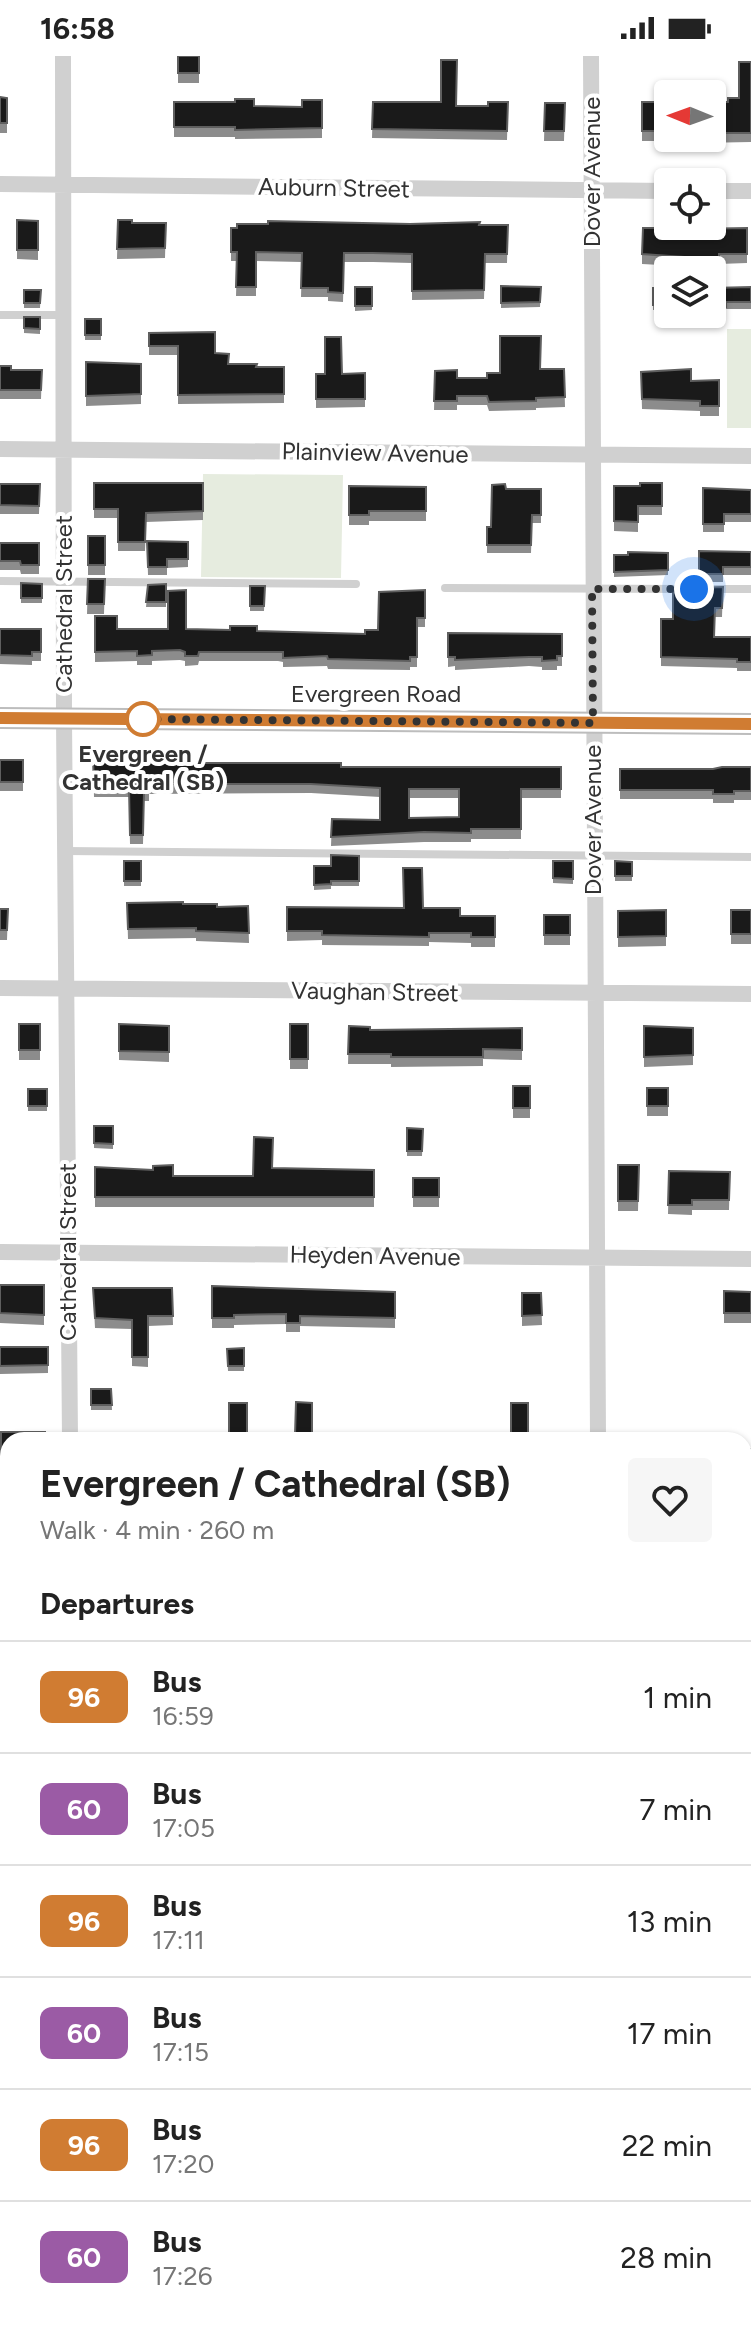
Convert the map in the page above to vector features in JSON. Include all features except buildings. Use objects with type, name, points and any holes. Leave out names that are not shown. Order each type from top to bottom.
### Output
[{"type":"street","name":"Cathedral Street","points":[[63,56],[70,1432]]},
{"type":"street","name":"Dover Avenue","points":[[591,56],[598,1432]]},
{"type":"street","name":"Auburn Street","points":[[0,184],[654,191]]},
{"type":"street","points":[[726,191],[751,191]]},
{"type":"street","name":"Plainview Avenue","points":[[0,449],[751,456]]},
{"type":"street","name":"Evergreen Road","points":[[0,718],[751,724]]},
{"type":"street","name":"Vaughan Street","points":[[0,988],[751,994]]},
{"type":"street","name":"Heyden Avenue","points":[[0,1252],[751,1259]]},
{"type":"street","points":[[538,2328],[592,2328]]},
{"type":"lane","points":[[0,315],[63,315]]},
{"type":"lane","points":[[0,581],[356,584]]},
{"type":"lane","points":[[445,588],[751,589]]},
{"type":"lane","points":[[65,851],[751,857]]},
{"type":"shaded area","points":[[727,329],[751,329],[751,428],[727,428]]},
{"type":"shaded area","points":[[203,474],[343,475],[341,578],[201,577]]},
{"type":"bus line","name":"96","points":[[0,718],[751,724]]},
{"type":"place","name":"Evergreen / Cathedral (SB)","points":[[143,719]]},
{"type":"route","points":[[143,719],[593,723],[592,589],[694,589]]}]
